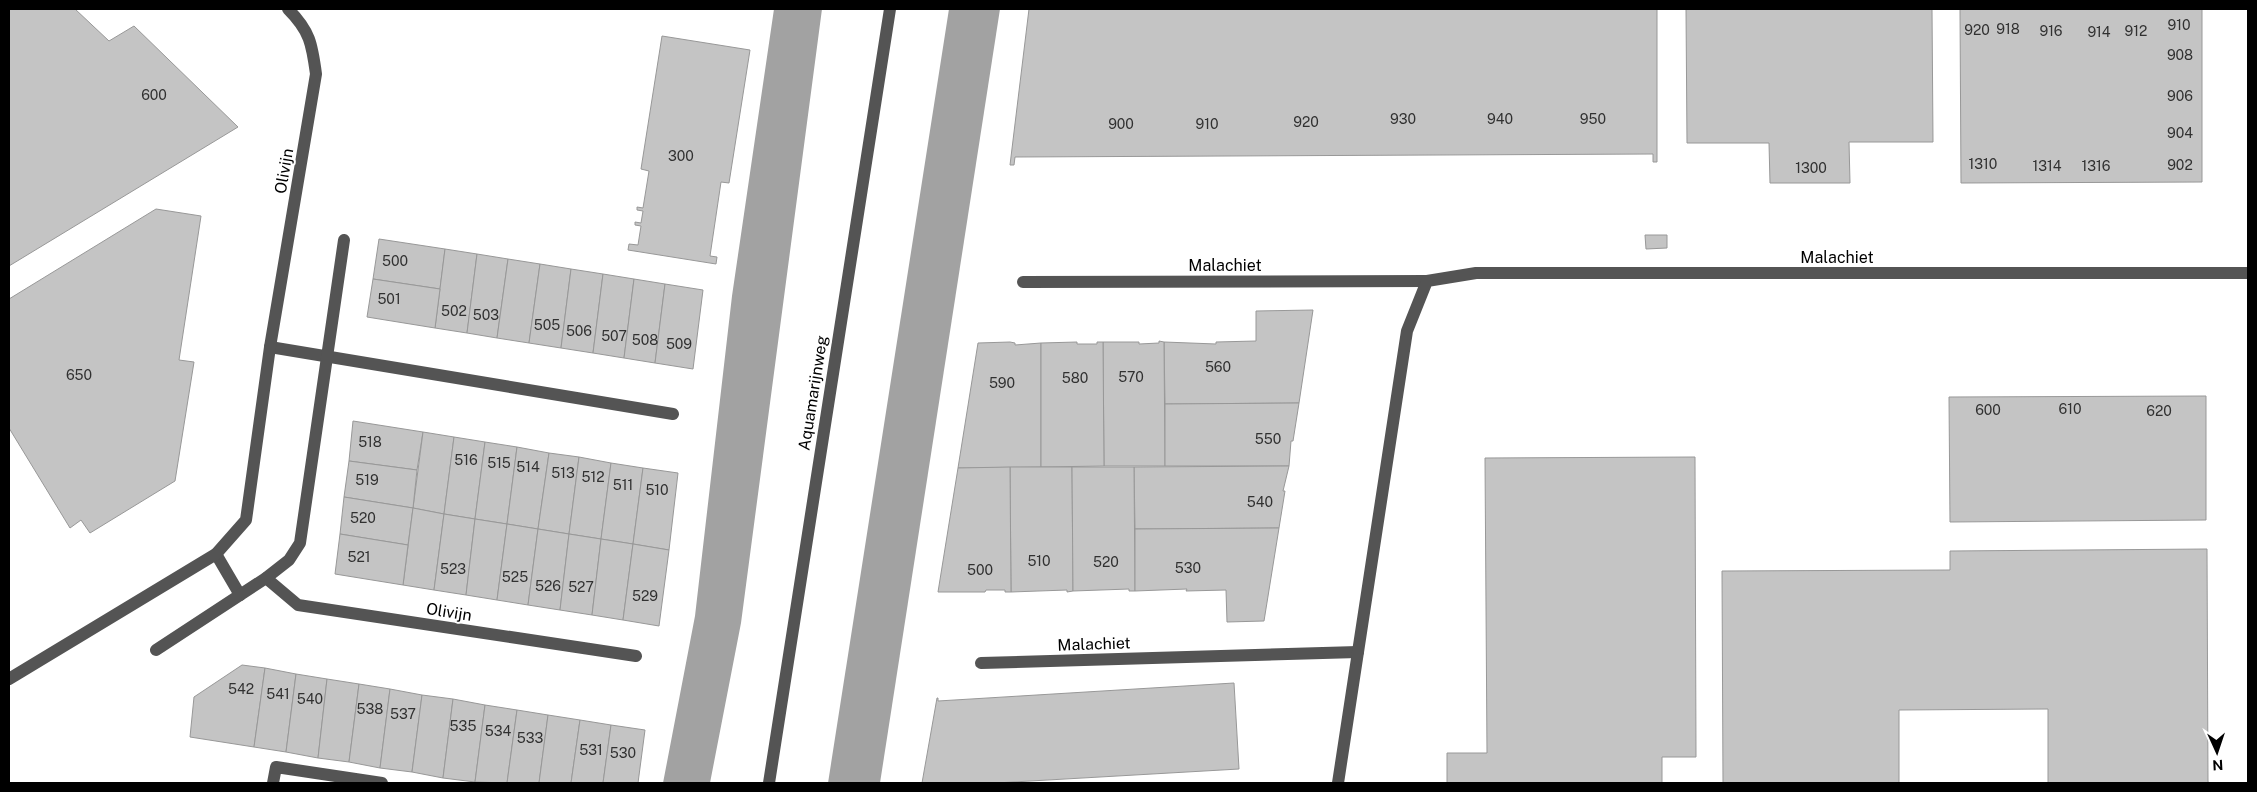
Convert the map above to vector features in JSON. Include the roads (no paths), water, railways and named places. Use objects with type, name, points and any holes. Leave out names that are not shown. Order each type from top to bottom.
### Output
[{"type":"street","name":"Olivijn","points":[[9,679],[216,554],[246,520],[270,346],[316,74],[312,42],[297,18],[288,9]]},
{"type":"street","name":"Aquamarijnweg","points":[[769,783],[890,9]]},
{"type":"street","points":[[156,650],[266,578],[289,560],[300,543],[344,240]]},
{"type":"street","name":"Malachiet","points":[[1023,282],[1427,281],[1476,273],[2248,273]]},
{"type":"street","points":[[1338,783],[1406,331],[1427,281]]},
{"type":"street","points":[[270,346],[673,414]]},
{"type":"street","points":[[216,554],[240,595]]},
{"type":"street","name":"Olivijn","points":[[266,578],[298,605],[636,656]]},
{"type":"street","name":"Malachiet","points":[[982,663],[1358,652]]},
{"type":"street","points":[[273,783],[276,767],[382,783]]}]
